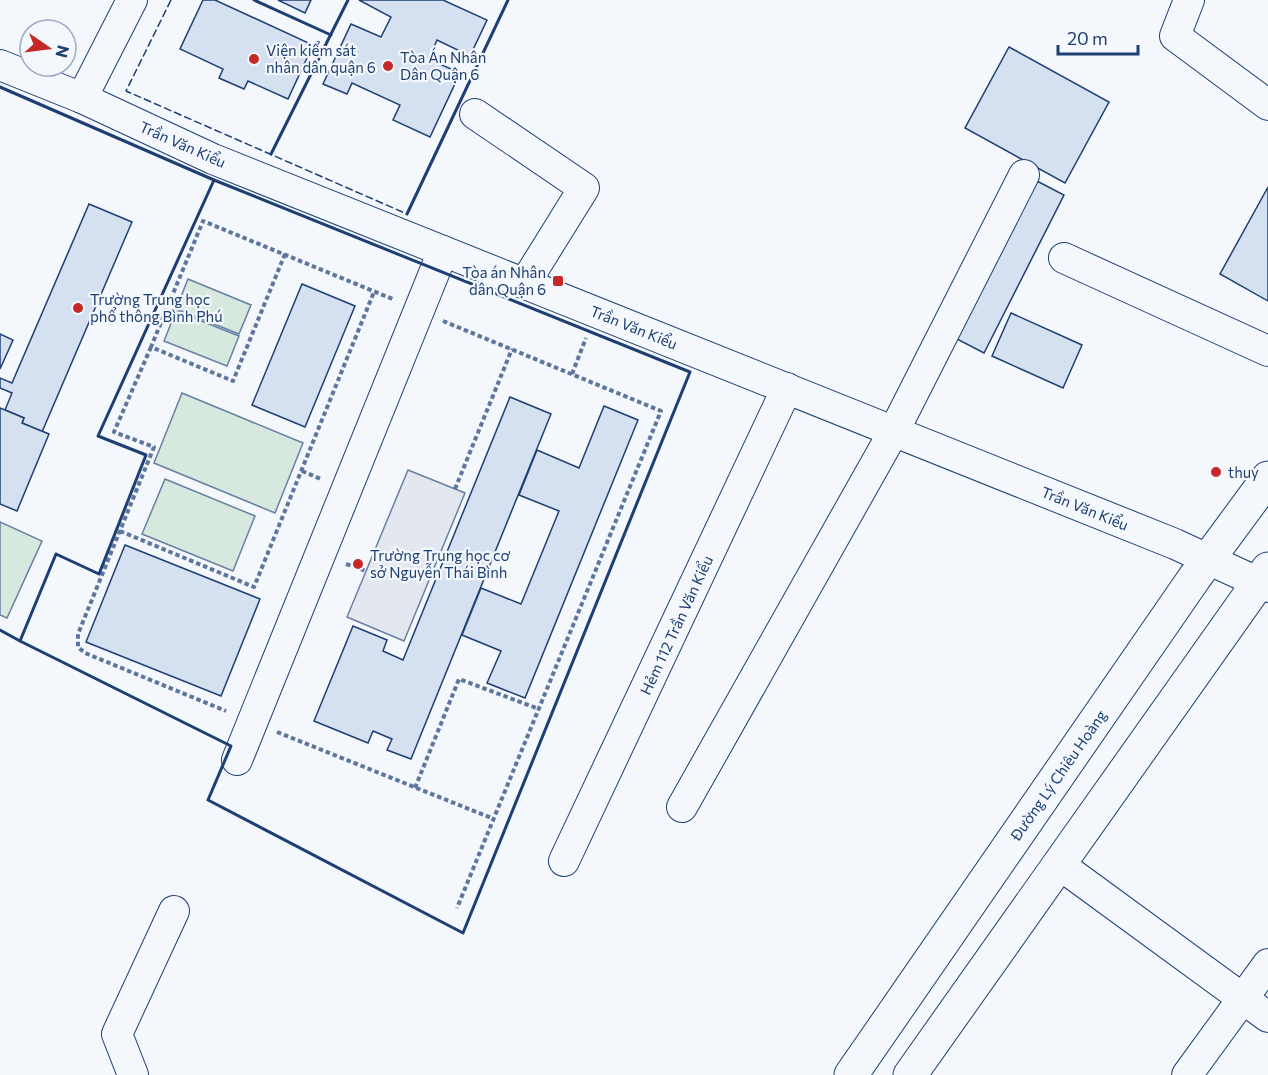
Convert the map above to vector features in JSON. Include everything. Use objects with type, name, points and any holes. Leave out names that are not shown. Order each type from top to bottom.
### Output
[{"type":"main road","name":"Đường Lý Chiêu Hoàng","points":[[851,1075],[1208,558],[1268,478]]},
{"type":"main road","points":[[910,1075],[1265,579]]},
{"type":"street","points":[[82,98],[132,0]]},
{"type":"street","points":[[1189,0],[1175,36],[1268,105]]},
{"type":"street","name":"Trần Văn Kiểu","points":[[0,65],[82,98],[213,159],[1265,579]]},
{"type":"street","points":[[476,114],[584,188],[525,284]]},
{"type":"street","points":[[682,807],[894,431],[1024,175]]},
{"type":"street","points":[[237,760],[443,251]]},
{"type":"street","points":[[1064,258],[1268,351]]},
{"type":"street","name":"Hẻm 112 Trần Văn Kiểu","points":[[564,861],[787,388]]},
{"type":"street","points":[[1060,864],[1268,1017]]},
{"type":"street","points":[[134,1075],[117,1034],[174,911]]},
{"type":"street","points":[[1187,1075],[1268,964]]},
{"type":"path","points":[[457,908],[494,819],[661,411],[204,221],[114,432],[154,447],[78,634],[78,646],[85,653],[494,819]]},
{"type":"path","points":[[151,347],[233,381],[285,254]]},
{"type":"path","points":[[120,531],[254,587],[374,292]]},
{"type":"path","points":[[572,374],[596,312]]},
{"type":"path","points":[[455,489],[512,349]]},
{"type":"path","points":[[415,788],[459,679],[539,709]]},
{"type":"shaded area","points":[[188,279],[251,305],[239,334],[176,309]]},
{"type":"shaded area","points":[[176,311],[239,336],[227,366],[164,341]]},
{"type":"shaded area","points":[[182,393],[303,443],[275,513],[154,463]]},
{"type":"shaded area","points":[[408,470],[465,493],[404,641],[347,617]]},
{"type":"shaded area","points":[[165,479],[255,516],[233,571],[142,534]]},
{"type":"shaded area","points":[[0,522],[42,541],[7,618],[0,615]]},
{"type":"building","name":"Viện kiểm sát nhân dân quận 6","points":[[203,0],[215,0],[313,45],[288,99],[248,81],[244,89],[219,78],[223,69],[180,49]]},
{"type":"building","points":[[278,0],[311,0],[305,13]]},
{"type":"building","name":"Tòa Án Nhân Dân Quận 6","points":[[359,0],[443,0],[487,20],[470,56],[437,40],[429,59],[460,73],[430,137],[393,120],[400,105],[352,83],[347,94],[323,84],[351,24],[381,37],[391,17]]},
{"type":"building","points":[[1009,47],[1109,102],[1065,183],[965,128]]},
{"type":"building","points":[[1035,180],[1064,195],[984,353],[955,338]]},
{"type":"building","points":[[1268,187],[1268,301],[1220,274]]},
{"type":"building","points":[[89,204],[132,222],[42,432],[22,423],[24,418],[5,410],[12,393],[0,388],[0,378],[12,383]]},
{"type":"building","points":[[302,284],[355,306],[305,427],[252,405]]},
{"type":"building","points":[[1011,313],[1082,345],[1063,388],[992,356]]},
{"type":"building","points":[[0,334],[13,340],[0,369]]},
{"type":"building","points":[[510,397],[551,414],[411,759],[387,750],[392,739],[373,731],[368,743],[314,721],[353,626],[387,640],[383,651],[403,660]]},
{"type":"building","points":[[604,406],[638,420],[525,698],[487,683],[501,651],[462,635],[481,588],[521,604],[559,511],[519,495],[537,450],[579,468]]},
{"type":"building","points":[[0,408],[24,418],[22,423],[49,434],[17,511],[0,504]]},
{"type":"building","points":[[125,545],[260,599],[221,696],[86,642]]},
{"type":"fence","points":[[171,0],[126,91],[407,214]]},
{"type":"wall","points":[[254,0],[331,35]]},
{"type":"wall","points":[[271,154],[348,0]]},
{"type":"wall","points":[[407,214],[508,0]]},
{"type":"wall","points":[[0,87],[214,180]]},
{"type":"wall","points":[[214,180],[690,372],[463,933],[208,800],[231,746],[20,641],[56,554],[99,574],[146,455],[98,436],[214,180]]},
{"type":"wall","points":[[0,630],[20,641]]},
{"type":"place","name":"Viện kiểm sát nhân dân quận 6","points":[[254,59]]},
{"type":"place","name":"Tòa Án Nhân Dân Quận 6","points":[[388,66]]},
{"type":"place","name":"Tòa án Nhân dân Quận 6","points":[[558,281]]},
{"type":"place","name":"Trường Trung học phổ thông Bình Phú","points":[[78,308]]},
{"type":"place","name":"thuy","points":[[1216,472]]},
{"type":"place","name":"Trường Trung học cơ sở Nguyễn Thái Bình","points":[[358,564]]}]
